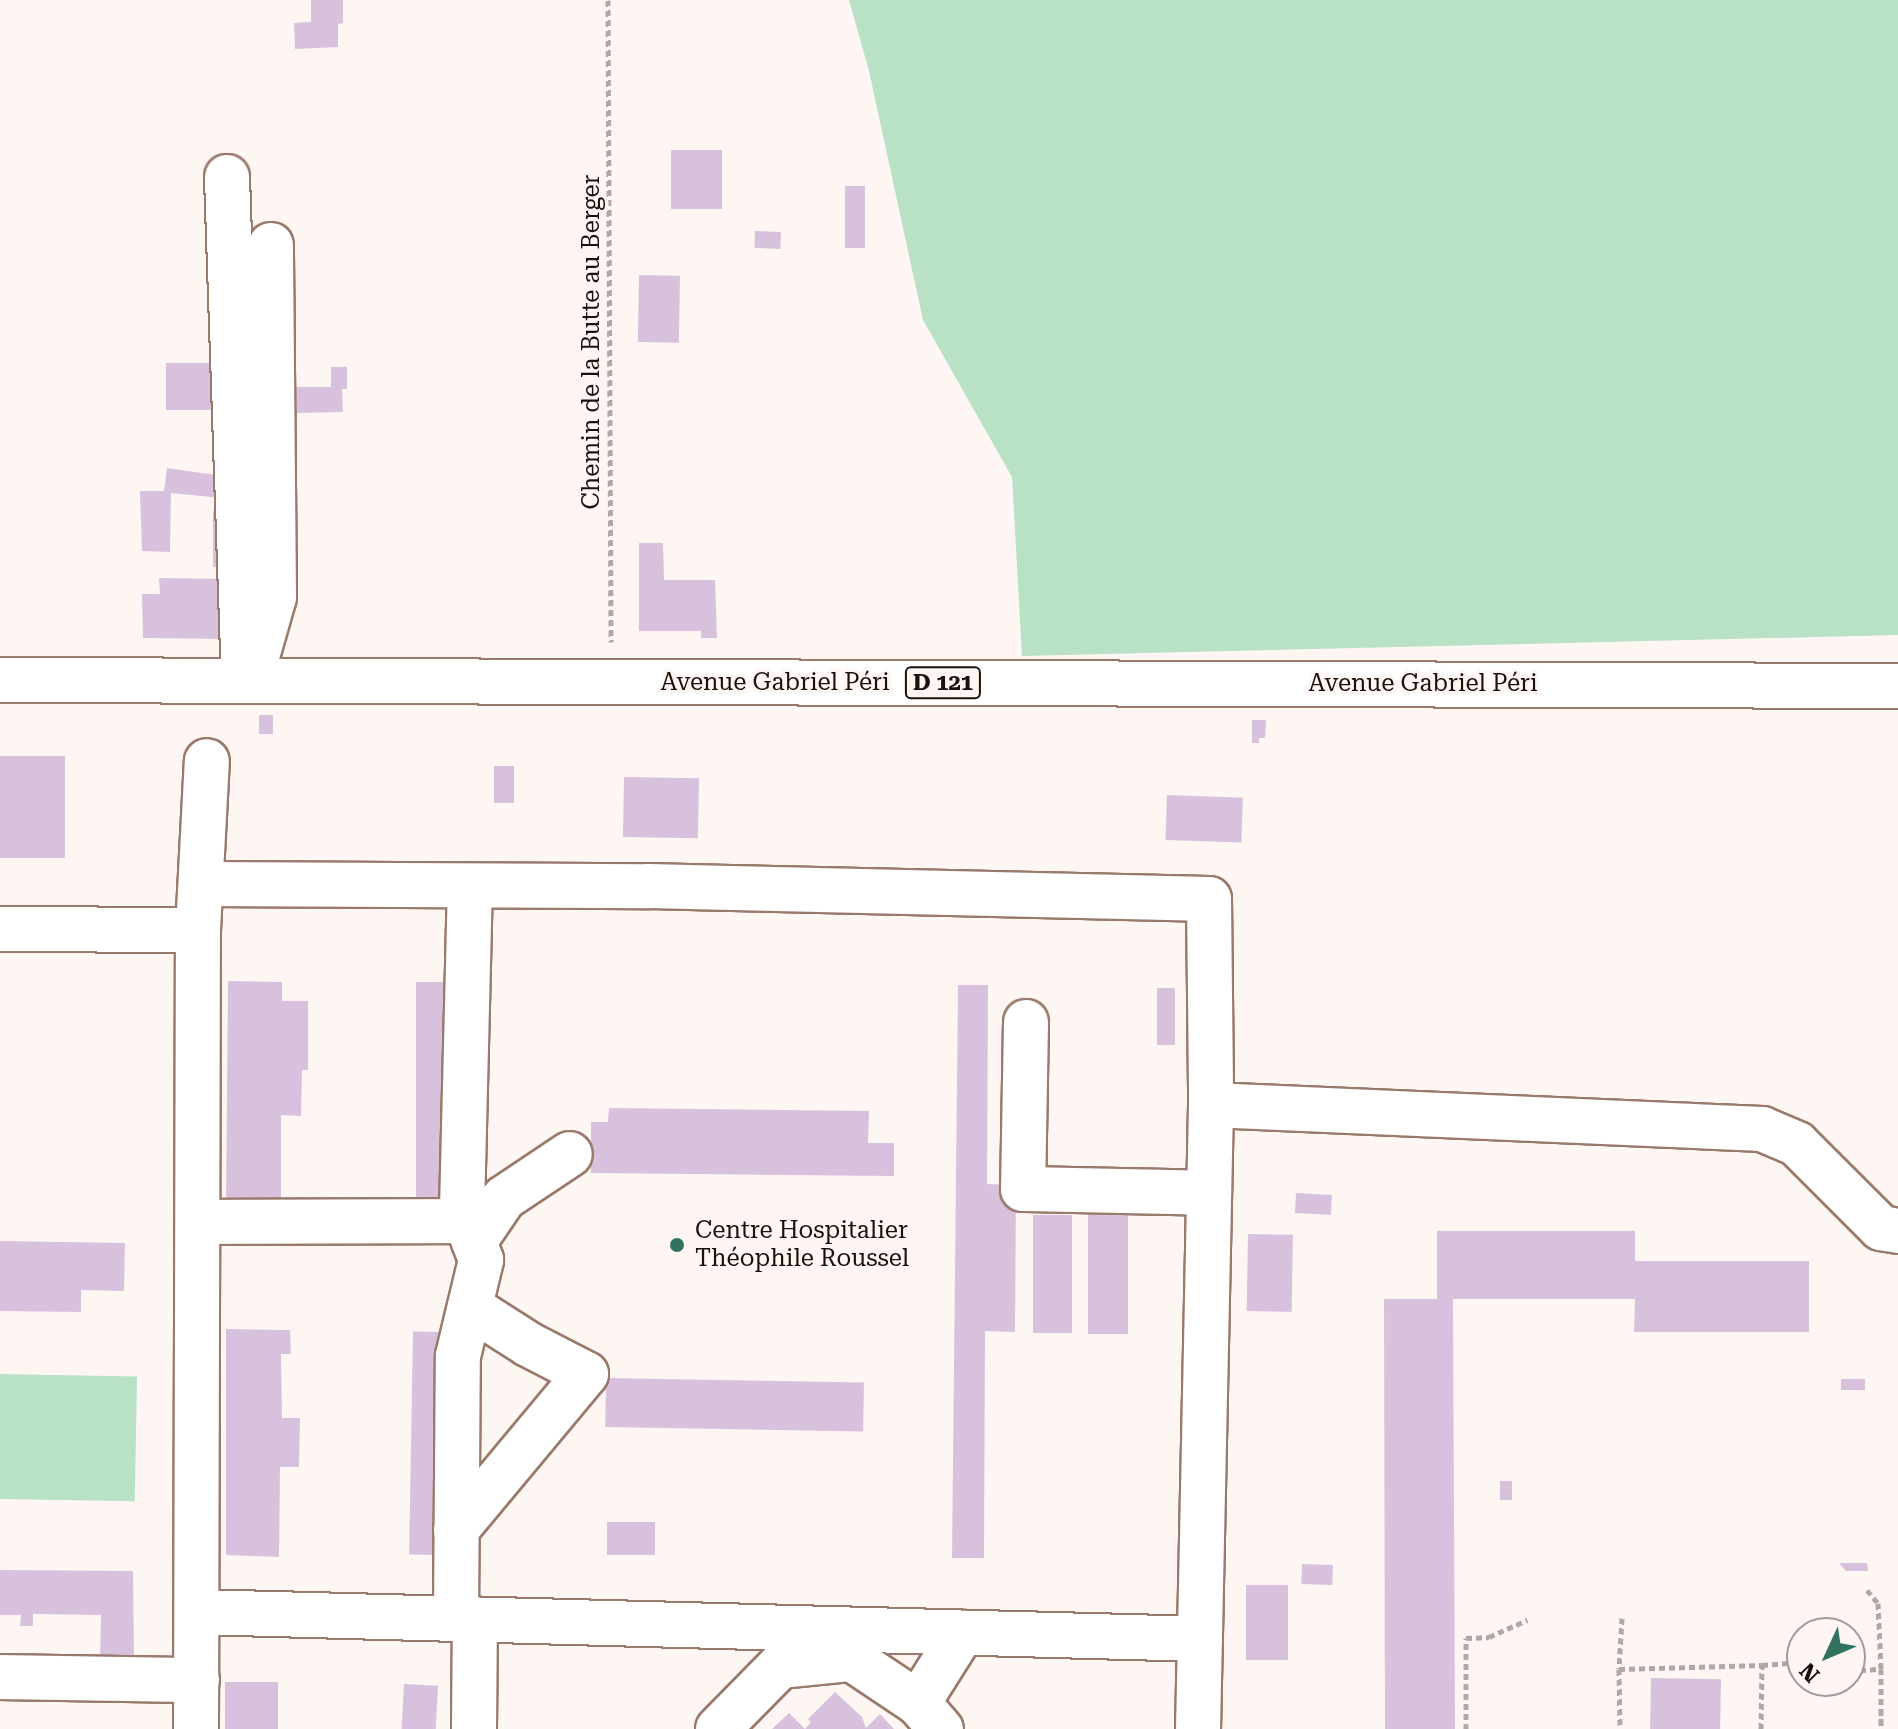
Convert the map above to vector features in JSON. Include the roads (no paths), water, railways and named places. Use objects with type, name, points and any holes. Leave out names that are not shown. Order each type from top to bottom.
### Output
[{"type":"main road","points":[[227,177],[247,681]]},
{"type":"main road","points":[[247,681],[274,597],[271,245]]},
{"type":"main road","name":"Avenue Gabriel Péri","points":[[0,680],[1894,684]]},
{"type":"main road","points":[[196,1729],[198,930],[207,761]]},
{"type":"main road","points":[[201,884],[1209,899],[1211,1105],[1198,1729]]},
{"type":"main road","points":[[470,886],[462,1210],[481,1260],[458,1356],[456,1530],[474,1729]]},
{"type":"main road","points":[[0,929],[198,930]]},
{"type":"main road","points":[[1026,1022],[1023,1189],[1209,1193]]},
{"type":"main road","points":[[1211,1105],[1762,1129],[1797,1144],[1881,1228],[1898,1231]]},
{"type":"main road","points":[[198,1222],[470,1232],[504,1198],[570,1154]]},
{"type":"main road","points":[[456,1530],[586,1374],[528,1344],[470,1307]]},
{"type":"main road","points":[[198,1612],[1200,1639]]},
{"type":"main road","points":[[718,1729],[780,1666],[852,1659],[929,1716],[962,1633]]},
{"type":"main road","points":[[0,1677],[197,1680]]},
{"type":"place","name":"Centre Hospitalier Théophile Roussel","points":[[677,1245]]}]
